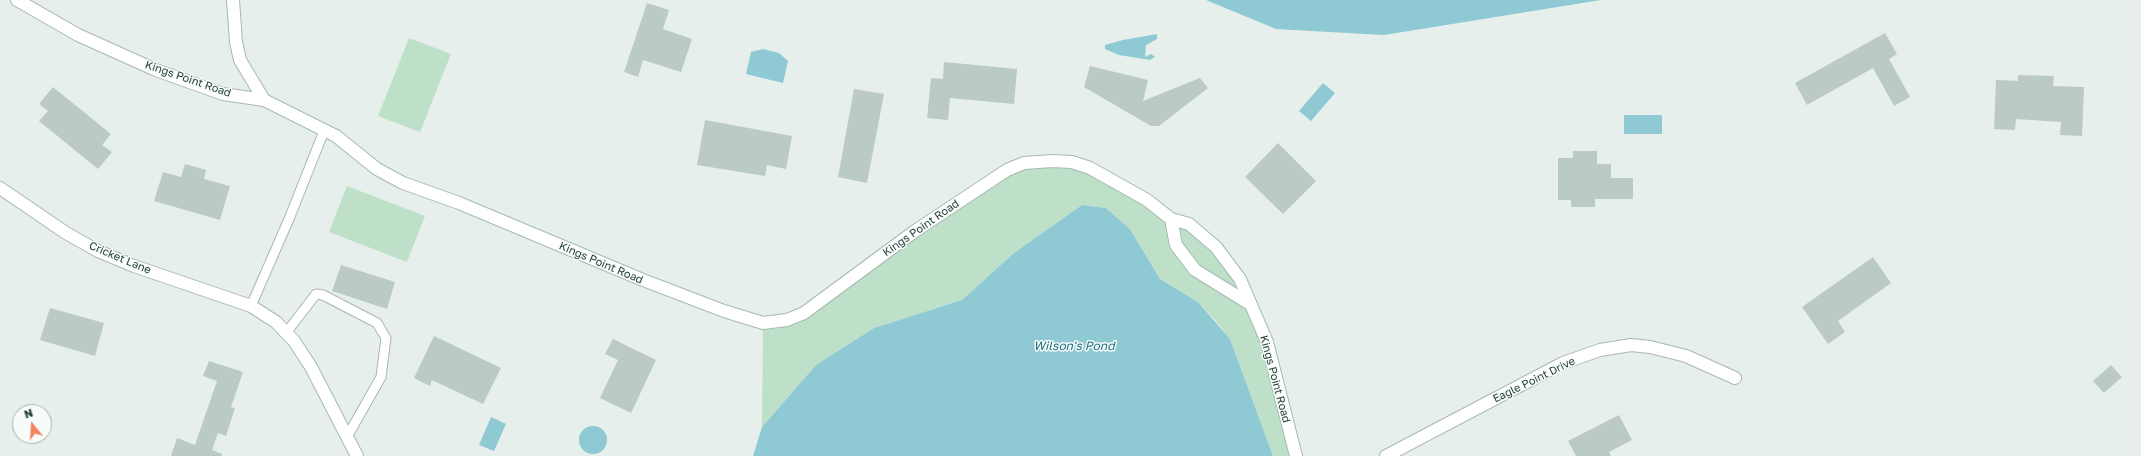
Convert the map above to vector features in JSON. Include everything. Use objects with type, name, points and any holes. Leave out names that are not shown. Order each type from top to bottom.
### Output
[{"type":"street","name":"Kings Point Road","points":[[17,0],[78,35],[156,70],[222,94],[264,100],[336,136],[377,169],[403,183],[459,203],[643,280],[724,311],[763,323],[787,320],[804,313],[915,231],[1007,170],[1024,163],[1052,161],[1072,162],[1090,168],[1147,200],[1171,219],[1189,224],[1216,247],[1240,279],[1267,342],[1296,456]]},
{"type":"street","points":[[233,0],[236,42],[240,60],[264,100]]},
{"type":"street","name":"Cricket Lane","points":[[0,188],[66,233],[98,250],[134,266],[251,306],[276,322],[294,341],[311,367],[357,456]]},
{"type":"street","points":[[1171,219],[1176,246],[1195,270],[1250,304]]},
{"type":"street","name":"Eagle Point Drive","points":[[1386,456],[1563,363],[1600,350],[1631,345],[1650,347],[1686,356],[1735,378]]},
{"type":"lane","points":[[251,306],[289,219],[324,131]]},
{"type":"lane","points":[[286,333],[316,294],[323,295],[376,323],[386,338],[381,377],[347,437]]},
{"type":"green space","points":[[409,38],[451,54],[420,132],[378,116]]},
{"type":"green space","points":[[1024,163],[1090,168],[1216,247],[1250,304],[1296,456],[1273,456],[1230,339],[1215,320],[1198,302],[1160,279],[1130,229],[1106,208],[1082,205],[1014,253],[962,300],[874,328],[816,365],[762,427],[763,323],[787,320]]},
{"type":"green space","points":[[347,186],[425,216],[407,262],[329,232]]},
{"type":"water","points":[[1206,0],[1601,0],[1384,35],[1276,29]]},
{"type":"water","points":[[1157,34],[1157,39],[1146,45],[1145,57],[1151,54],[1155,57],[1150,60],[1119,55],[1105,49],[1105,45]]},
{"type":"water","points":[[763,49],[779,53],[788,61],[783,83],[746,74],[751,52]]},
{"type":"water","points":[[1323,83],[1335,93],[1311,121],[1299,111]]},
{"type":"water","points":[[1624,115],[1662,115],[1662,134],[1624,134]]},
{"type":"water","name":"Wilson's Pond","points":[[1082,205],[1106,208],[1130,229],[1160,279],[1198,302],[1230,339],[1273,456],[753,456],[762,427],[816,365],[874,328],[962,300],[1014,253]]},
{"type":"water","points":[[491,417],[506,424],[494,451],[479,445]]},
{"type":"water","points":[[593,426],[603,430],[607,440],[603,450],[593,454],[583,450],[579,440],[583,430]]},
{"type":"building","points":[[647,3],[669,10],[663,29],[692,39],[681,72],[643,60],[638,77],[624,72]]},
{"type":"building","points":[[1885,33],[1897,54],[1889,59],[1910,97],[1894,106],[1873,68],[1807,105],[1795,83]]},
{"type":"building","points":[[944,62],[1017,69],[1014,104],[950,98],[948,120],[927,118],[931,78],[943,79]]},
{"type":"building","points":[[1090,66],[1148,80],[1143,101],[1200,78],[1208,88],[1159,126],[1151,126],[1084,87]]},
{"type":"building","points":[[2018,75],[2054,76],[2053,86],[2084,87],[2082,136],[2060,135],[2061,122],[2016,119],[2015,130],[1994,129],[1996,80],[2018,81]]},
{"type":"building","points":[[53,87],[111,134],[102,145],[112,152],[98,169],[39,121],[48,111],[39,104]]},
{"type":"building","points":[[854,89],[884,94],[867,183],[838,177]]},
{"type":"building","points":[[705,120],[792,136],[786,169],[767,165],[765,176],[697,165]]},
{"type":"building","points":[[1278,143],[1316,181],[1283,214],[1245,177]]},
{"type":"building","points":[[1573,151],[1597,151],[1597,164],[1611,164],[1611,178],[1633,178],[1633,199],[1595,199],[1595,207],[1571,207],[1571,200],[1558,200],[1558,158],[1573,158]]},
{"type":"building","points":[[185,164],[206,170],[204,179],[230,186],[220,220],[154,201],[163,172],[181,177]]},
{"type":"building","points":[[1873,257],[1891,283],[1838,321],[1845,332],[1828,344],[1802,307]]},
{"type":"building","points":[[341,265],[395,282],[387,309],[332,291]]},
{"type":"building","points":[[50,308],[104,323],[95,356],[40,340]]},
{"type":"building","points":[[434,336],[501,368],[483,404],[432,380],[430,386],[414,378]]},
{"type":"building","points":[[613,339],[656,360],[631,413],[600,398],[618,360],[605,354]]},
{"type":"building","points":[[209,361],[243,372],[231,407],[235,408],[226,436],[218,433],[212,450],[222,454],[222,456],[171,456],[177,438],[195,445],[217,381],[203,376]]},
{"type":"building","points":[[2111,365],[2122,377],[2104,393],[2093,381]]},
{"type":"building","points":[[1619,415],[1632,440],[1609,452],[1611,456],[1576,456],[1568,441]]}]
